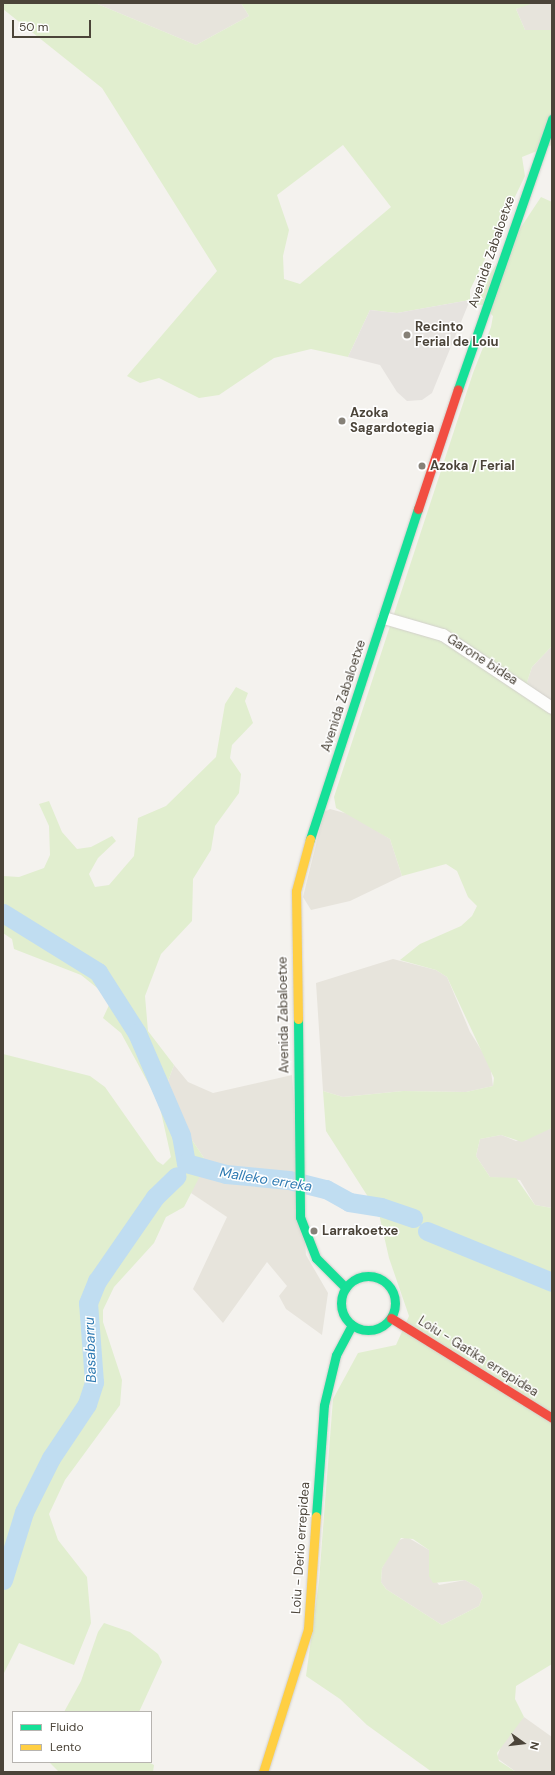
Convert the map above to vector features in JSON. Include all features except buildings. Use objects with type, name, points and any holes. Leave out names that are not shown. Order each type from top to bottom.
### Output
[{"type":"main road","name":"Avenida Zabaloetxe","points":[[346,1288],[326,1271],[310,1247],[300,1217],[298,1174],[296,891],[301,866],[384,618],[442,436],[552,119]]},
{"type":"main road","points":[[366,1276],[383,1280],[394,1293],[391,1318],[373,1330],[352,1325],[342,1312],[346,1288],[366,1276]]},
{"type":"main road","name":"Loiu - Gatika errepidea","points":[[391,1318],[552,1418]]},
{"type":"main road","name":"Loiu - Derio errepidea","points":[[263,1772],[308,1630],[324,1405],[336,1355],[352,1325]]},
{"type":"street","name":"Garone bidea","points":[[384,618],[444,635],[552,708]]},
{"type":"shaded area","points":[[95,3],[241,3],[249,16],[196,45]]},
{"type":"shaded area","points":[[519,3],[552,3],[552,30],[525,30],[516,9],[521,7]]},
{"type":"shaded area","name":"Recinto Ferial de Loiu","points":[[470,300],[432,393],[422,400],[407,401],[397,392],[380,365],[348,357],[370,310],[397,313]]},
{"type":"shaded area","points":[[552,646],[552,708],[527,682],[532,667]]},
{"type":"shaded area","points":[[330,809],[352,815],[390,839],[402,876],[350,901],[311,910],[303,897],[324,812]]},
{"type":"shaded area","points":[[393,959],[436,970],[447,977],[470,1032],[490,1064],[493,1086],[466,1092],[403,1091],[343,1097],[323,1091],[316,983]]},
{"type":"shaded area","points":[[174,1065],[188,1082],[213,1093],[292,1075],[306,1255],[328,1293],[322,1335],[286,1309],[279,1296],[287,1286],[267,1262],[223,1323],[193,1289],[227,1217],[191,1193],[204,1158],[190,1137],[168,1081]]},
{"type":"shaded area","points":[[552,1128],[552,1208],[535,1205],[520,1180],[490,1177],[476,1156],[480,1139],[501,1135],[516,1141]]},
{"type":"shaded area","points":[[407,1537],[429,1550],[429,1572],[439,1585],[465,1580],[479,1588],[483,1596],[479,1606],[442,1625],[386,1589],[381,1582],[382,1568],[397,1541]]},
{"type":"shaded area","points":[[524,1717],[552,1737],[552,1772],[516,1772],[497,1758],[503,1740]]},
{"type":"green space","points":[[3,3],[95,3],[196,45],[249,16],[241,3],[534,3],[516,9],[525,30],[552,30],[552,145],[522,157],[525,176],[470,290],[470,300],[397,313],[370,310],[348,357],[311,349],[274,358],[219,395],[199,398],[159,378],[140,383],[127,376],[217,271],[102,88],[3,9]],"holes":[[[343,145],[391,207],[300,284],[284,279],[283,256],[289,230],[277,195]]]},
{"type":"green space","points":[[541,197],[552,202],[552,646],[532,667],[527,682],[552,708],[552,1128],[522,1142],[501,1135],[480,1139],[476,1156],[490,1177],[516,1178],[535,1205],[552,1208],[552,1664],[516,1686],[515,1699],[524,1717],[497,1753],[499,1761],[516,1772],[432,1772],[367,1725],[340,1699],[306,1676],[319,1581],[333,1399],[358,1353],[396,1345],[409,1316],[389,1258],[379,1214],[326,1131],[323,1091],[343,1097],[403,1091],[466,1092],[493,1086],[494,1078],[447,977],[436,970],[400,960],[420,944],[461,926],[472,916],[477,906],[468,897],[457,871],[446,864],[402,876],[390,839],[336,808],[334,797],[473,373],[491,327],[493,316],[482,305],[470,304]],"holes":[[[401,1538],[413,1539],[429,1550],[429,1576],[433,1583],[465,1580],[479,1588],[483,1596],[479,1606],[442,1625],[386,1589],[381,1582],[382,1568]]]},
{"type":"green space","points":[[236,687],[248,693],[245,701],[253,723],[232,745],[230,758],[241,774],[239,793],[215,826],[211,850],[193,879],[192,921],[161,954],[145,996],[148,1031],[174,1065],[168,1081],[190,1137],[204,1158],[201,1174],[184,1207],[166,1217],[154,1243],[114,1287],[103,1310],[103,1322],[122,1380],[120,1405],[65,1480],[49,1514],[58,1540],[87,1577],[91,1623],[74,1665],[19,1643],[3,1675],[3,1054],[90,1076],[105,1087],[157,1161],[163,1165],[171,1157],[159,1103],[121,1033],[103,1018],[110,1003],[101,991],[81,975],[14,949],[12,939],[3,933],[3,876],[19,877],[44,868],[50,855],[49,826],[39,804],[49,801],[62,832],[77,849],[91,847],[112,836],[116,841],[98,858],[89,874],[95,887],[109,885],[134,856],[138,818],[166,806],[216,757],[225,704]]},
{"type":"green space","points":[[104,1623],[130,1632],[158,1654],[162,1662],[139,1711],[65,1711],[81,1681],[98,1632]]},
{"type":"green space","points":[[50,1763],[150,1763],[154,1765],[153,1772],[59,1772]]},
{"type":"waterway","points":[[3,913],[98,972],[137,1033],[181,1135],[186,1163]]},
{"type":"waterway","name":"Malleko erreka","points":[[186,1163],[226,1174],[289,1180],[326,1189],[349,1202],[381,1207],[413,1218]]},
{"type":"waterway","name":"Basabarru","points":[[3,1580],[24,1512],[51,1458],[87,1404],[94,1382],[88,1303],[97,1281],[155,1197],[177,1176]]},
{"type":"waterway","name":"Malleko erreka","points":[[427,1231],[552,1282]]},
{"type":"traffic: fast","points":[[458,389],[552,119]]},
{"type":"traffic: fast","points":[[310,839],[418,509]]},
{"type":"traffic: fast","points":[[298,1019],[300,1217],[316,1258],[346,1288]]},
{"type":"traffic: fast","points":[[363,1276],[373,1276],[383,1280],[391,1288],[395,1298],[395,1303],[395,1308],[391,1318],[383,1326],[373,1330],[363,1330],[353,1326],[345,1318],[341,1308],[341,1298],[345,1288],[353,1280],[363,1276]]},
{"type":"traffic: fast","points":[[316,1516],[324,1405],[336,1355],[352,1325]]},
{"type":"traffic: slow","points":[[298,1019],[296,891],[310,839]]},
{"type":"traffic: slow","points":[[263,1772],[308,1629],[316,1516]]},
{"type":"traffic: jam","points":[[418,509],[458,389]]},
{"type":"traffic: jam","points":[[391,1318],[552,1418]]},
{"type":"place","name":"Recinto Ferial de Loiu","points":[[407,335]]},
{"type":"place","name":"Azoka Sagardotegia","points":[[342,421]]},
{"type":"place","name":"Azoka / Ferial","points":[[422,466]]},
{"type":"place","name":"Larrakoetxe","points":[[314,1231]]}]
